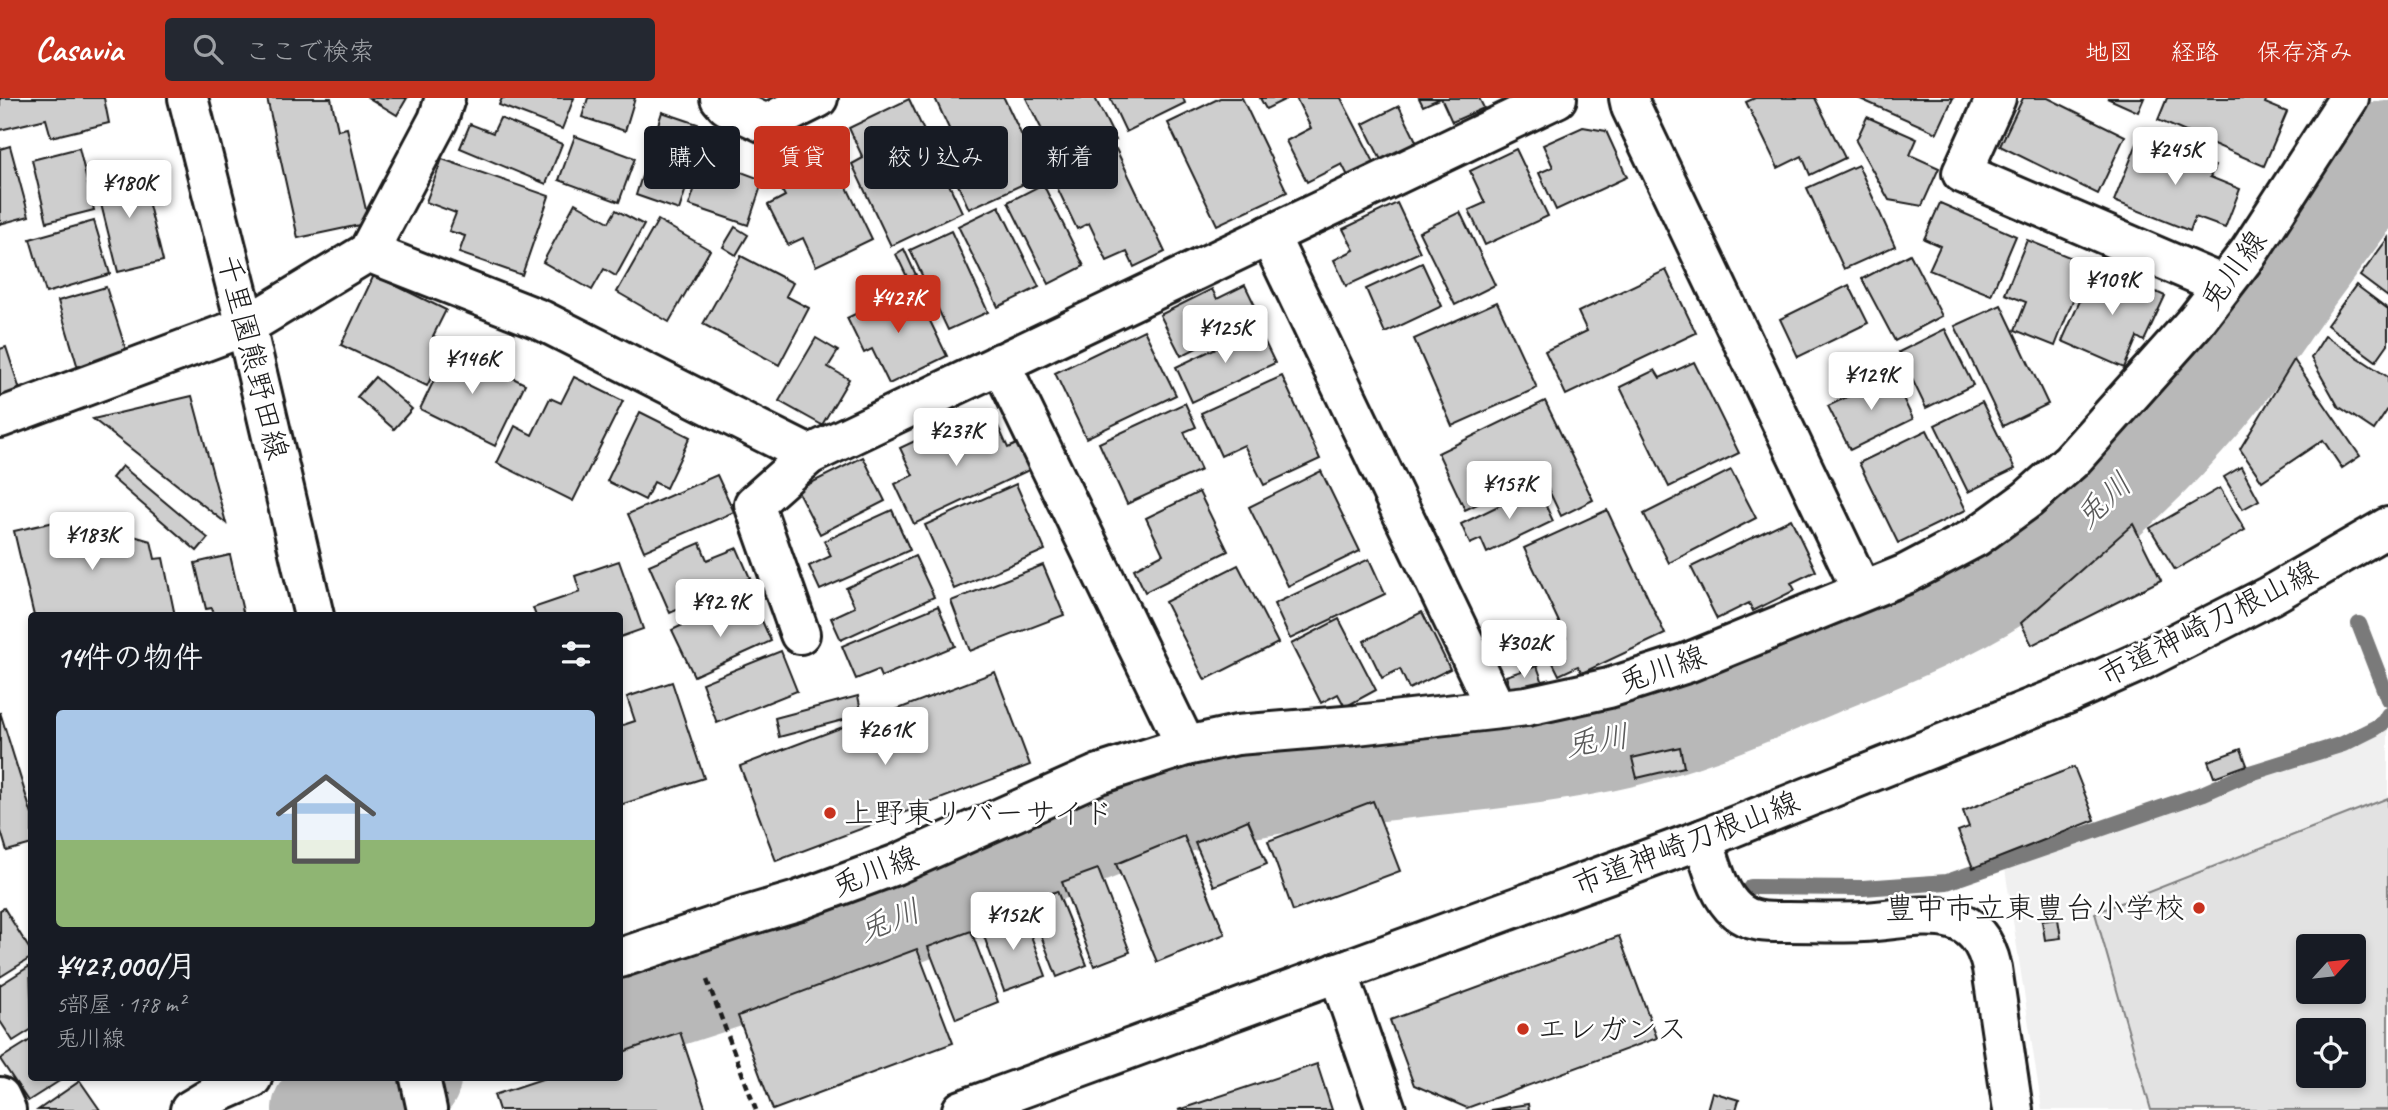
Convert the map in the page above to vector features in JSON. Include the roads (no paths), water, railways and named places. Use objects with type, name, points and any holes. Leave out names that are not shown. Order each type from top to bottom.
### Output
[{"type":"street","name":"千里園熊野田線","points":[[188,98],[246,326],[313,612]]},
{"type":"street","points":[[0,418],[246,326],[368,252],[438,120],[444,98]]},
{"type":"street","points":[[720,98],[726,105],[766,124],[818,98]]},
{"type":"street","points":[[800,634],[754,504],[810,455],[1557,98]]},
{"type":"street","points":[[1996,98],[1962,173],[2223,285]]},
{"type":"street","name":"兎川線","points":[[623,957],[797,901],[871,874],[1099,774],[1186,746],[1237,735],[1527,706],[1649,676],[1906,574],[1976,537],[2049,482],[2100,429],[2163,359],[2249,252],[2349,98]]},
{"type":"street","points":[[1635,101],[1862,591]]},
{"type":"street","points":[[1269,234],[1496,709]]},
{"type":"street","points":[[368,252],[541,320],[810,455]]},
{"type":"street","points":[[1000,363],[1186,746]]},
{"type":"street","name":"市道神崎刀根山線","points":[[962,1110],[1703,839],[2135,664],[2269,596],[2388,527]]},
{"type":"street","points":[[1703,839],[1726,900],[1747,919],[1771,922],[1864,922],[1934,915],[1962,923],[1978,935],[1989,953],[2013,1110]]},
{"type":"street","points":[[1338,972],[1386,1110]]},
{"type":"street","points":[[190,1110],[245,1081]]},
{"type":"street","points":[[0,1097],[6,1110]]},
{"type":"waterway","name":"兎川","points":[[623,1013],[860,933],[939,902],[1085,836],[1145,814],[1228,793],[1282,784],[1549,752],[1631,736],[1742,699],[1936,616],[1979,594],[2029,562],[2084,519],[2135,473],[2206,397],[2228,369],[2388,149]]},
{"type":"waterway","points":[[2359,624],[2388,699]]},
{"type":"waterway","points":[[1751,887],[1863,888],[1947,882],[2204,793],[2247,774],[2343,744],[2375,728],[2384,722],[2388,715]]},
{"type":"waterway","name":"兎川","points":[[321,1110],[403,1081]]},
{"type":"place","name":"上野東リバーサイド","points":[[830,813]]},
{"type":"place","name":"豊中市立東豊台小学校","points":[[2199,908]]},
{"type":"place","name":"エレガンス","points":[[1523,1029]]}]
